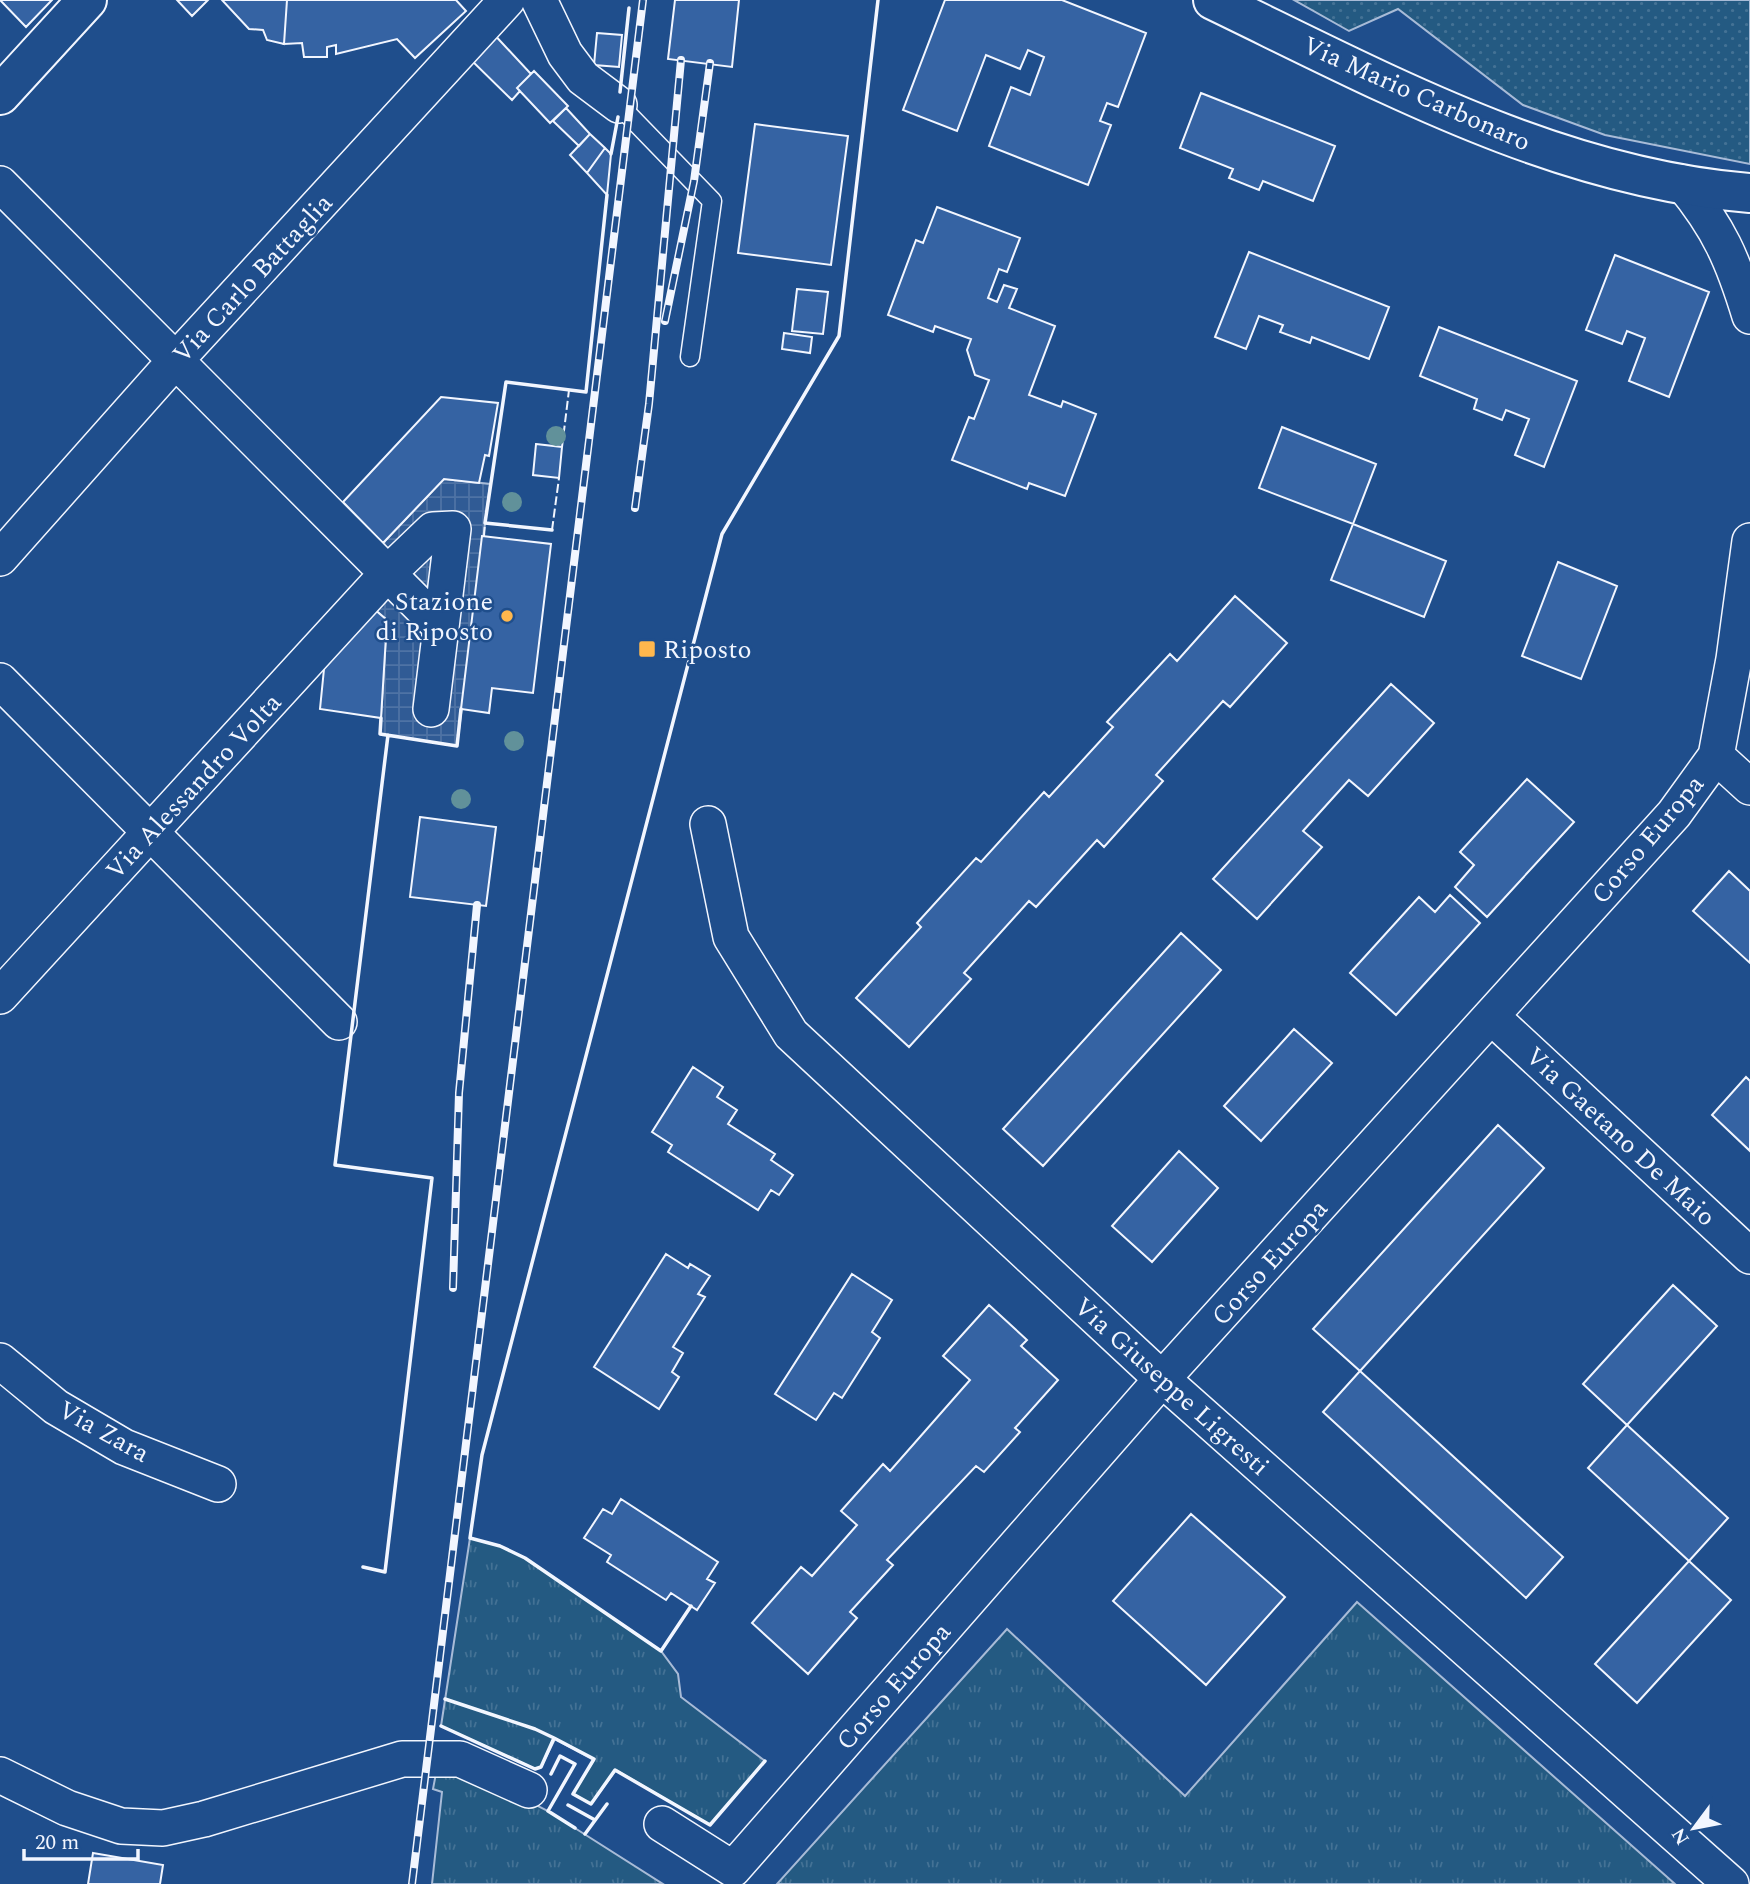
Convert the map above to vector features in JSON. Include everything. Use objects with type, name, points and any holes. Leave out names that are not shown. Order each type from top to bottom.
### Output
[{"type":"street","points":[[0,95],[86,0]]},
{"type":"street","name":"Via Carlo Battaglia","points":[[0,558],[174,362],[507,0]]},
{"type":"street","points":[[539,0],[565,54],[577,70],[619,105]]},
{"type":"street","name":"Via Mario Carbonaro","points":[[1213,0],[1417,98],[1526,141],[1619,169],[1682,183],[1750,193]]},
{"type":"street","points":[[1682,183],[1712,219],[1736,272],[1750,316]]},
{"type":"street","points":[[0,184],[386,575],[439,625],[431,709]]},
{"type":"street","name":"Via Alessandro Volta","points":[[0,996],[386,575],[433,530],[453,529],[439,625]]},
{"type":"street","name":"Corso Europa","points":[[662,1824],[733,1869],[1162,1379],[1674,814],[1716,756],[1734,659],[1750,541]]},
{"type":"street","points":[[0,681],[339,1022]]},
{"type":"street","points":[[1716,756],[1750,787]]},
{"type":"street","name":"Via Giuseppe Ligresti","points":[[708,824],[731,937],[791,1034],[1162,1379],[1731,1884]]},
{"type":"street","name":"Via Gaetano De Maio","points":[[1492,1017],[1750,1256]]},
{"type":"street","name":"Via Zara","points":[[0,1361],[56,1407],[124,1447],[218,1484]]},
{"type":"street","points":[[0,1775],[67,1808],[121,1826],[163,1828],[204,1819],[402,1759],[460,1759],[529,1790]]},
{"type":"lane","points":[[619,105],[712,201],[690,357]]},
{"type":"green space","points":[[1294,0],[1750,0],[1750,164],[1605,135],[1523,105],[1398,9],[1349,31]]},
{"type":"green space","points":[[470,1538],[500,1546],[525,1558],[661,1651],[678,1674],[681,1697],[765,1761],[710,1825],[616,1770],[591,1804],[573,1794],[594,1760],[555,1739],[541,1767],[535,1769],[441,1726]]},
{"type":"green space","points":[[1357,1602],[1675,1884],[777,1884],[1007,1629],[1185,1796]]},
{"type":"green space","points":[[437,1768],[465,1769],[548,1811],[663,1884],[432,1884],[442,1792],[433,1789]]},
{"type":"shaded area","points":[[444,479],[490,484],[457,746],[380,734],[387,620],[374,609],[386,575],[383,543]]},
{"type":"building","points":[[0,0],[52,0],[26,27]]},
{"type":"building","points":[[177,0],[208,0],[192,16]]},
{"type":"building","points":[[222,0],[287,0],[284,44],[267,40],[263,30],[249,29]]},
{"type":"building","points":[[287,0],[456,0],[466,11],[415,58],[397,39],[336,54],[336,45],[327,47],[327,57],[304,57],[302,43],[284,44]]},
{"type":"building","points":[[675,0],[739,0],[732,67],[668,59]]},
{"type":"building","points":[[945,0],[1062,0],[1146,33],[1118,107],[1107,103],[1100,121],[1111,125],[1088,185],[989,146],[1011,87],[1030,95],[1044,57],[1028,50],[1020,69],[986,55],[957,131],[903,110]]},
{"type":"building","points":[[490,30],[531,74],[517,88],[520,91],[512,100],[467,56]]},
{"type":"building","points":[[597,33],[622,35],[619,67],[594,65]]},
{"type":"building","points":[[534,71],[568,106],[550,123],[517,88]]},
{"type":"building","points":[[1201,93],[1335,146],[1313,201],[1263,181],[1259,190],[1229,178],[1233,169],[1180,148]]},
{"type":"building","points":[[566,108],[590,134],[579,146],[553,121]]},
{"type":"building","points":[[755,124],[848,136],[831,265],[738,253]]},
{"type":"building","points":[[590,134],[605,148],[587,173],[570,155]]},
{"type":"building","points":[[605,148],[611,154],[607,195],[587,173]]},
{"type":"building","points":[[937,207],[1020,238],[1007,272],[999,269],[988,298],[997,302],[1004,285],[1017,289],[1009,308],[1055,326],[1029,395],[1061,407],[1063,401],[1096,414],[1065,496],[1029,483],[1027,489],[952,460],[969,417],[974,419],[989,380],[975,375],[967,350],[971,339],[935,326],[933,332],[888,315],[916,240],[923,243]]},
{"type":"building","points":[[1249,252],[1389,307],[1369,359],[1312,337],[1310,343],[1280,332],[1283,325],[1259,316],[1246,349],[1215,337]]},
{"type":"building","points":[[1615,255],[1709,292],[1669,397],[1629,381],[1645,338],[1627,331],[1622,344],[1586,330]]},
{"type":"building","points":[[797,289],[828,292],[823,334],[792,331]]},
{"type":"building","points":[[1439,327],[1577,381],[1544,467],[1515,455],[1529,419],[1506,410],[1502,420],[1474,409],[1477,399],[1420,376]]},
{"type":"building","points":[[784,333],[812,337],[810,353],[782,349]]},
{"type":"building","points":[[441,397],[498,403],[489,456],[485,455],[479,483],[444,479],[383,543],[343,502]]},
{"type":"building","points":[[1282,427],[1376,464],[1353,524],[1259,488]]},
{"type":"building","points":[[536,444],[562,447],[559,478],[533,475]]},
{"type":"building","points":[[1353,524],[1446,561],[1424,617],[1331,580]]},
{"type":"building","name":"Stazione di Riposto","points":[[482,536],[551,544],[533,693],[492,688],[489,713],[461,709]]},
{"type":"building","points":[[1558,562],[1617,586],[1581,679],[1522,656]]},
{"type":"building","points":[[1235,596],[1287,643],[1230,707],[1223,701],[1156,775],[1163,781],[1104,847],[1097,840],[1036,907],[1029,901],[964,973],[971,979],[909,1047],[856,998],[921,927],[917,923],[976,858],[981,862],[1044,792],[1049,797],[1113,727],[1107,722],[1170,654],[1177,661]]},
{"type":"building","points":[[374,609],[387,620],[381,718],[320,709],[325,659]]},
{"type":"building","points":[[1391,684],[1434,723],[1368,796],[1349,780],[1303,831],[1322,847],[1257,919],[1213,879]]},
{"type":"building","points":[[1527,779],[1574,822],[1487,917],[1455,887],[1474,865],[1460,852]]},
{"type":"building","points":[[420,817],[496,827],[486,906],[410,897]]},
{"type":"building","points":[[1729,871],[1750,891],[1750,963],[1693,911]]},
{"type":"building","points":[[1450,895],[1480,923],[1396,1015],[1350,973],[1419,897],[1435,912]]},
{"type":"building","points":[[1181,933],[1221,970],[1043,1166],[1003,1129]]},
{"type":"building","points":[[1294,1029],[1332,1063],[1261,1141],[1224,1106]]},
{"type":"building","points":[[693,1067],[723,1087],[717,1097],[737,1110],[728,1124],[775,1154],[771,1160],[793,1175],[779,1195],[771,1190],[758,1210],[668,1152],[672,1145],[652,1132]]},
{"type":"building","points":[[1746,1077],[1750,1081],[1750,1151],[1712,1115]]},
{"type":"building","points":[[1498,1125],[1544,1168],[1360,1371],[1313,1329]]},
{"type":"building","points":[[1179,1151],[1218,1188],[1152,1262],[1112,1226]]},
{"type":"building","points":[[666,1254],[688,1268],[690,1264],[710,1276],[698,1294],[705,1297],[673,1347],[683,1353],[672,1372],[679,1377],[659,1409],[594,1367]]},
{"type":"building","points":[[852,1274],[892,1300],[872,1332],[880,1338],[842,1398],[834,1393],[816,1420],[775,1394]]},
{"type":"building","points":[[1673,1285],[1717,1326],[1627,1425],[1583,1384]]},
{"type":"building","points":[[989,1305],[1027,1340],[1021,1346],[1058,1380],[1015,1428],[1020,1432],[984,1472],[976,1466],[887,1560],[893,1565],[850,1612],[857,1618],[808,1674],[752,1623],[801,1567],[812,1576],[857,1525],[841,1511],[883,1464],[890,1471],[970,1380],[943,1356]]},
{"type":"building","points":[[1360,1371],[1563,1557],[1526,1598],[1323,1412]]},
{"type":"building","points":[[1627,1425],[1728,1518],[1689,1561],[1588,1468]]},
{"type":"building","points":[[621,1499],[718,1562],[707,1579],[715,1583],[697,1610],[671,1593],[666,1600],[607,1562],[611,1555],[584,1538],[603,1509],[612,1514]]},
{"type":"building","points":[[1191,1514],[1285,1597],[1206,1685],[1113,1601]]},
{"type":"building","points":[[1689,1561],[1731,1600],[1637,1703],[1595,1664]]},
{"type":"building","points":[[93,1853],[163,1865],[160,1884],[88,1884]]},
{"type":"railway","points":[[412,1884],[643,0]]},
{"type":"railway","points":[[635,508],[649,404],[681,60]]},
{"type":"railway","points":[[665,321],[694,181],[710,63]]},
{"type":"railway","points":[[453,1288],[459,1093],[477,905]]},
{"type":"fence","points":[[562,447],[569,390]]},
{"type":"fence","points":[[552,530],[559,478]]},
{"type":"fence","points":[[484,536],[485,523]]},
{"type":"wall","points":[[691,1606],[661,1651],[525,1558],[500,1546],[470,1538],[482,1455],[722,534],[839,336],[878,0]]},
{"type":"wall","points":[[620,92],[629,8]]},
{"type":"wall","points":[[611,154],[618,117]]},
{"type":"wall","points":[[552,530],[485,523],[506,382],[586,392],[607,195]]},
{"type":"wall","points":[[381,718],[380,734],[457,746],[461,709]]},
{"type":"wall","points":[[363,1567],[385,1572],[432,1178],[335,1165],[388,735]]},
{"type":"wall","points":[[445,1699],[554,1738]]},
{"type":"wall","points":[[441,1726],[535,1769],[541,1767],[554,1738],[594,1759],[573,1794],[591,1804],[615,1770],[710,1825],[765,1761]]},
{"type":"wall","points":[[551,1774],[560,1756],[575,1764],[548,1811],[575,1828]]},
{"type":"wall","points":[[585,1834],[607,1804]]},
{"type":"wall","points":[[568,1805],[595,1820]]},
{"type":"place","name":"Stazione di Riposto","points":[[507,616]]},
{"type":"place","name":"Riposto","points":[[647,649]]}]
